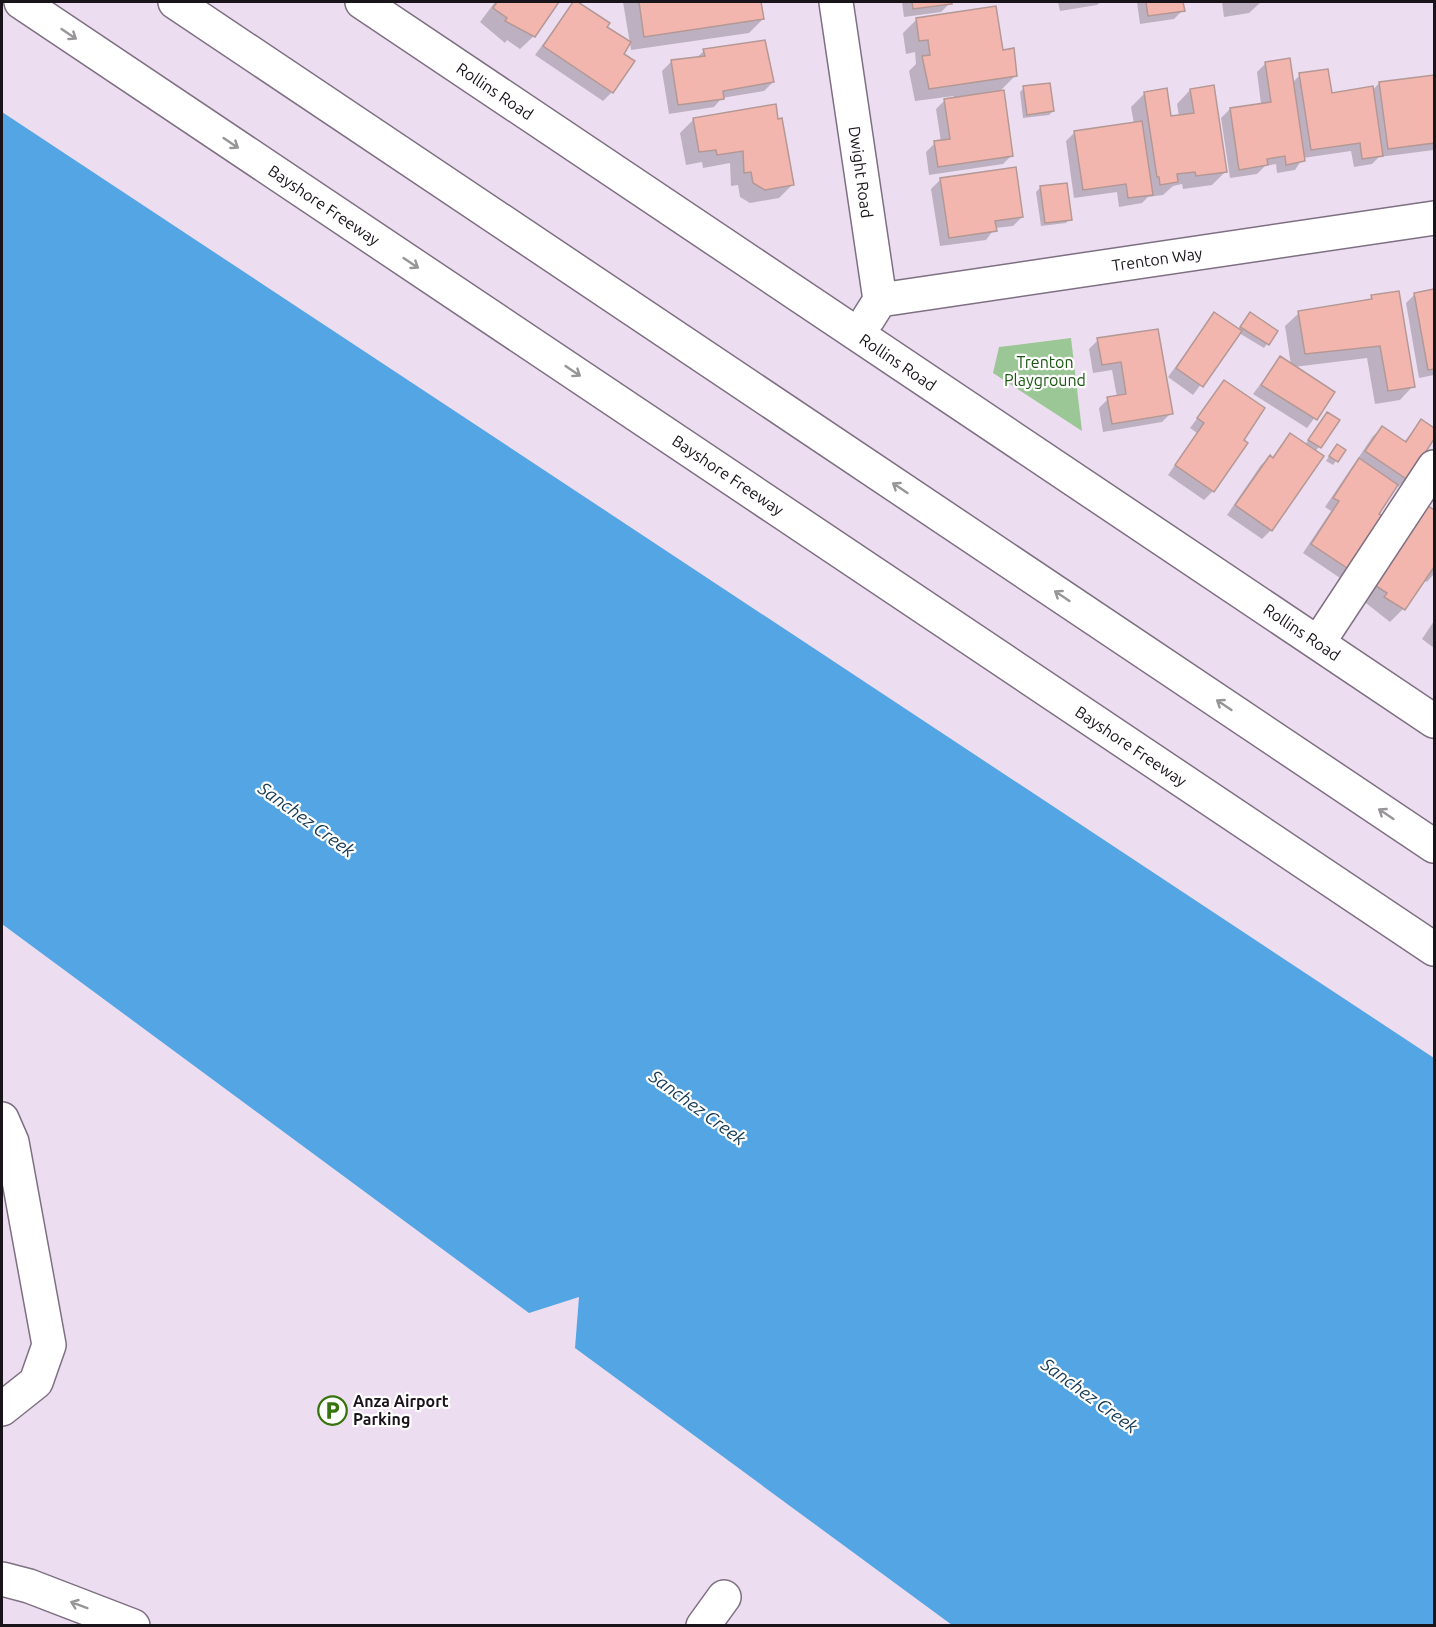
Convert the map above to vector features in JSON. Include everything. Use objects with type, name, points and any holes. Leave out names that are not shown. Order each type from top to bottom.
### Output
[{"type":"main road","name":"Bayshore Freeway","points":[[21,2],[1434,950]]},
{"type":"main road","points":[[175,2],[1434,846]]},
{"type":"main road","name":"Rollins Road","points":[[362,2],[1434,721]]},
{"type":"main road","name":"Dwight Road","points":[[836,2],[880,300]]},
{"type":"main road","name":"Trenton Way","points":[[880,300],[1434,218]]},
{"type":"main road","points":[[858,336],[880,300]]},
{"type":"main road","points":[[1318,644],[1434,467]]},
{"type":"main road","points":[[2,1119],[12,1142],[49,1346],[36,1382],[2,1409]]},
{"type":"main road","points":[[2,1579],[29,1586],[133,1626]]},
{"type":"main road","points":[[703,1626],[724,1597]]},
{"type":"green space","name":"Trenton Playground","points":[[1071,338],[1082,431],[993,373],[999,347]]},
{"type":"water","name":"Sanchez Creek","points":[[2,112],[1434,1058],[1434,1625],[952,1625],[575,1348],[579,1297],[529,1313],[2,924]]},
{"type":"building","points":[[497,2],[559,2],[535,37],[505,21],[507,18],[493,8]]},
{"type":"building","points":[[573,2],[578,2],[610,23],[607,27],[631,42],[624,54],[635,61],[613,93],[543,46]]},
{"type":"building","points":[[639,2],[761,2],[764,19],[644,37]]},
{"type":"building","points":[[912,2],[951,2],[952,4],[913,9]]},
{"type":"building","points":[[1146,2],[1183,2],[1185,11],[1148,16]]},
{"type":"building","points":[[996,6],[1003,50],[1014,48],[1017,76],[929,89],[922,56],[930,55],[928,40],[919,41],[916,18]]},
{"type":"building","points":[[765,40],[774,82],[723,91],[724,99],[678,105],[671,60],[705,56],[703,49]]},
{"type":"building","points":[[1290,58],[1305,161],[1286,165],[1285,156],[1267,159],[1268,165],[1239,170],[1230,108],[1271,102],[1265,62]]},
{"type":"building","points":[[1328,69],[1332,93],[1373,86],[1383,156],[1362,159],[1360,143],[1311,150],[1299,73]]},
{"type":"building","points":[[1434,75],[1434,143],[1388,149],[1379,82]]},
{"type":"building","points":[[1050,83],[1054,111],[1027,115],[1023,86]]},
{"type":"building","points":[[1214,85],[1227,172],[1196,176],[1195,172],[1177,174],[1178,182],[1160,185],[1144,92],[1167,88],[1171,116],[1194,113],[1190,89]]},
{"type":"building","points":[[1004,90],[1013,156],[938,167],[934,141],[950,139],[944,99]]},
{"type":"building","points":[[776,104],[778,119],[782,118],[794,185],[765,190],[753,183],[751,172],[744,173],[743,151],[717,155],[716,150],[699,152],[693,118]]},
{"type":"building","points":[[1142,121],[1153,195],[1128,198],[1126,184],[1083,190],[1074,131]]},
{"type":"building","points":[[1016,167],[1023,217],[995,221],[997,231],[949,238],[940,178]]},
{"type":"building","points":[[1067,183],[1072,220],[1045,223],[1040,186]]},
{"type":"building","points":[[1434,289],[1434,369],[1428,370],[1414,293]]},
{"type":"building","points":[[1399,291],[1415,387],[1388,391],[1380,346],[1305,354],[1298,311],[1372,299],[1371,295]]},
{"type":"building","points":[[1214,312],[1242,331],[1203,387],[1176,368]]},
{"type":"building","points":[[1250,312],[1278,331],[1269,345],[1240,327]]},
{"type":"building","points":[[1158,329],[1173,414],[1112,424],[1107,397],[1126,394],[1121,362],[1102,365],[1097,338]]},
{"type":"building","points":[[1280,356],[1335,392],[1317,420],[1261,385]]},
{"type":"building","points":[[1224,380],[1265,408],[1244,440],[1248,443],[1214,492],[1175,465],[1204,423],[1197,418]]},
{"type":"building","points":[[1327,412],[1340,420],[1321,448],[1308,440]]},
{"type":"building","points":[[1421,419],[1434,428],[1434,439],[1408,480],[1365,451],[1382,426],[1406,442]]},
{"type":"building","points":[[1290,433],[1324,456],[1272,531],[1235,505],[1270,455],[1273,458]]},
{"type":"building","points":[[1337,444],[1346,450],[1338,462],[1329,456]]},
{"type":"building","points":[[1359,458],[1398,485],[1379,514],[1384,517],[1350,570],[1311,544],[1339,501],[1333,498]]},
{"type":"building","points":[[1427,505],[1434,510],[1434,567],[1405,610],[1384,597],[1387,593],[1370,582]]},
{"type":"place","name":"Anza Airport Parking","points":[[332,1410]]}]
